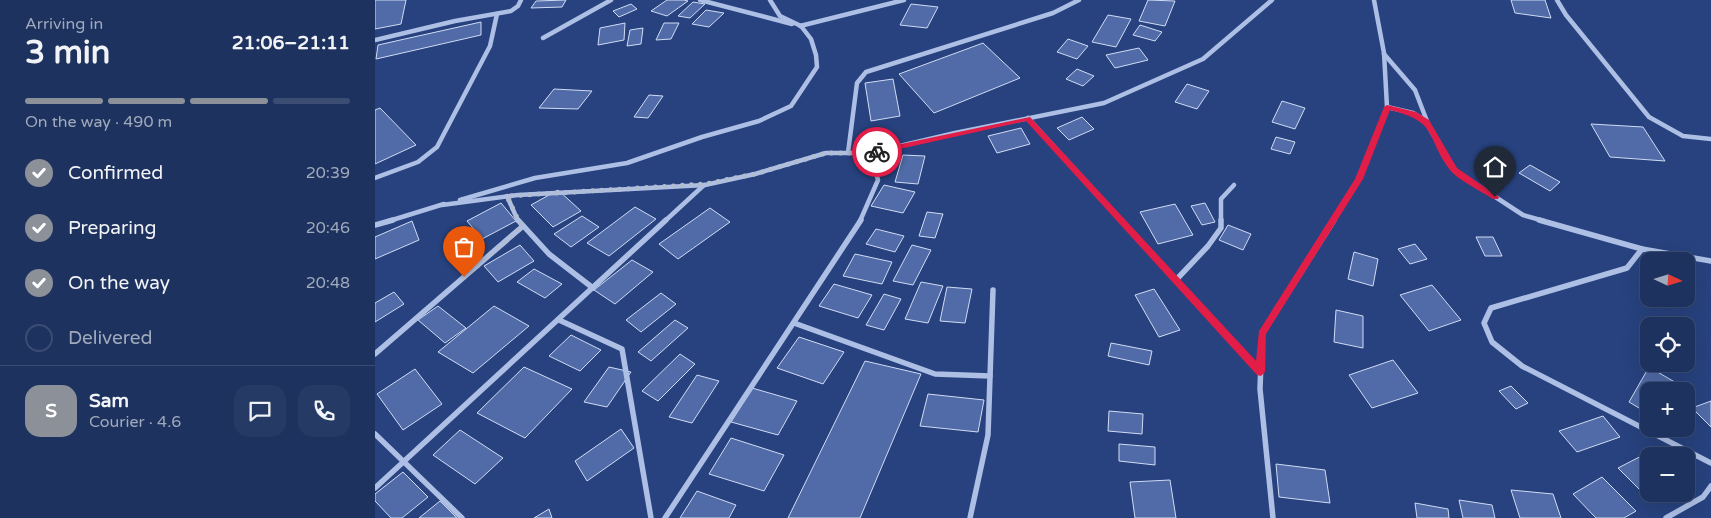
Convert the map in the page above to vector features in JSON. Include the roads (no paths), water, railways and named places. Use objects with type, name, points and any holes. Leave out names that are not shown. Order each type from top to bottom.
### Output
[{"type":"street","points":[[375,40],[455,21],[497,14],[518,6],[521,0]]},
{"type":"street","points":[[543,38],[611,0]]},
{"type":"street","points":[[700,0],[801,26],[904,0]]},
{"type":"street","points":[[375,224],[535,178],[627,163],[702,136],[759,121],[791,106],[817,67],[811,39],[801,26],[780,16],[770,0]]},
{"type":"street","points":[[848,153],[857,83],[865,72],[1053,13],[1079,0]]},
{"type":"street","points":[[442,205],[507,196],[705,184],[755,174],[826,153],[870,153],[1104,103],[1203,59],[1272,0]]},
{"type":"street","points":[[1273,518],[1260,389],[1262,334],[1359,179],[1387,107],[1384,53],[1374,0]]},
{"type":"street","points":[[1557,0],[1566,15],[1649,117],[1683,136],[1711,139]]},
{"type":"street","points":[[375,178],[417,162],[437,147],[490,46],[497,14]]},
{"type":"street","points":[[1384,53],[1415,90],[1427,122],[1454,170],[1523,215],[1642,249],[1711,261]]},
{"type":"street","points":[[1387,107],[1413,113],[1427,122]]},
{"type":"street","points":[[1028,118],[1261,372]]},
{"type":"street","points":[[665,518],[859,224],[878,180],[870,153]]},
{"type":"street","points":[[375,488],[705,184]]},
{"type":"street","points":[[1176,280],[1208,246],[1221,228],[1221,199],[1234,185]]},
{"type":"street","points":[[507,196],[519,222],[549,254],[593,288]]},
{"type":"street","points":[[375,354],[523,226]]},
{"type":"street","points":[[1642,249],[1627,268],[1491,308],[1484,323],[1492,342],[1522,366],[1711,462]]},
{"type":"street","points":[[970,518],[989,435],[993,290]]},
{"type":"street","points":[[559,320],[622,349],[651,518]]},
{"type":"street","points":[[794,323],[935,374],[990,376]]},
{"type":"street","points":[[375,434],[403,463],[463,518]]},
{"type":"street","points":[[1666,518],[1703,497],[1711,486]]}]
